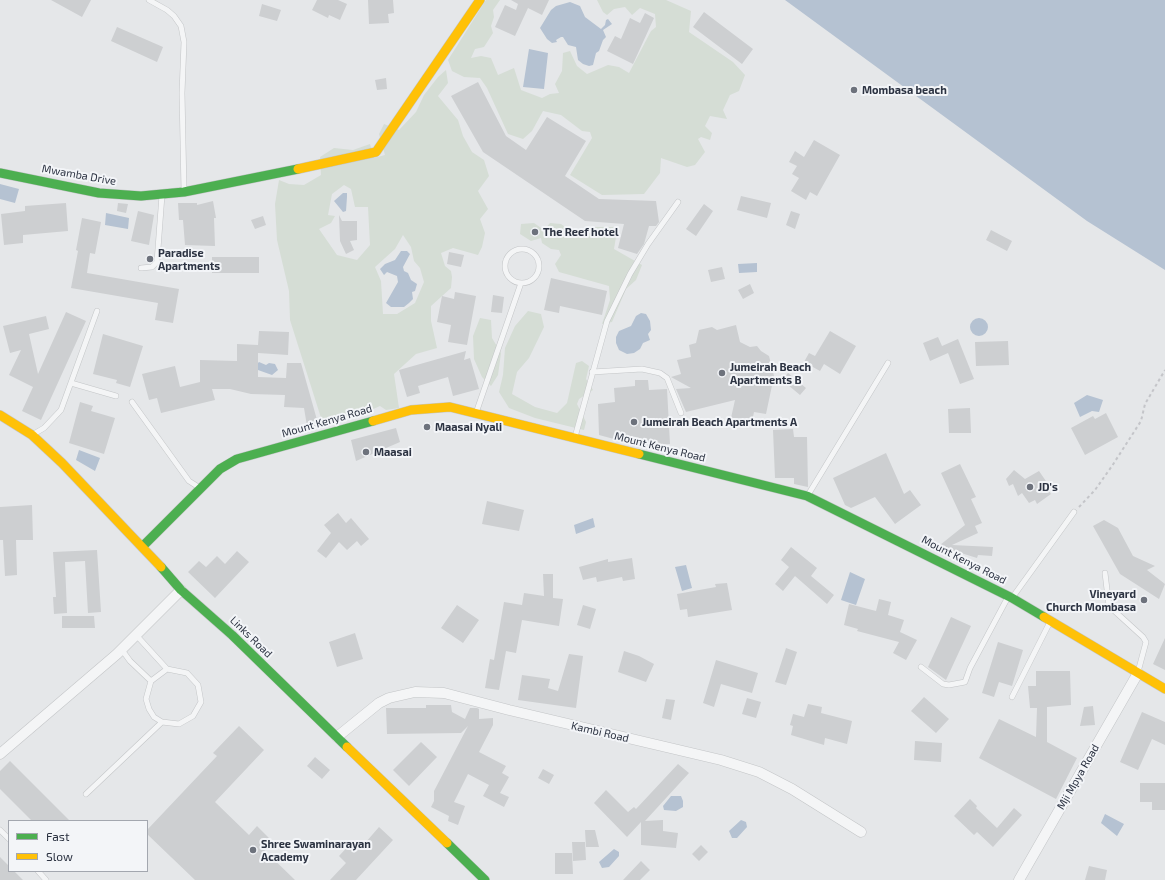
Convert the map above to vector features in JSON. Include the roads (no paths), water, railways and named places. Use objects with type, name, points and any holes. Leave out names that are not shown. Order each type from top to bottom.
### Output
[{"type":"main road","name":"Mwamba Drive","points":[[0,173],[99,193],[141,196],[184,192],[376,152],[381,147],[480,0]]},
{"type":"main road","name":"Mount Kenya Road","points":[[143,546],[220,468],[237,459],[410,410],[432,407],[450,407],[807,496],[1010,597],[1165,689]]},
{"type":"main road","name":"Links Road","points":[[0,415],[32,435],[62,463],[143,546],[182,590],[232,635],[482,879]]},
{"type":"street","points":[[0,754],[122,650],[182,590]]},
{"type":"street","name":"Mji Mpya Road","points":[[1019,880],[1138,673]]},
{"type":"street","name":"Kambi Road","points":[[337,737],[372,708],[389,698],[414,692],[444,693],[509,710],[721,760],[759,772],[792,789],[861,832]]},
{"type":"lane","points":[[150,0],[174,16],[181,26],[183,37],[184,192]]},
{"type":"lane","points":[[141,268],[152,267],[157,262],[162,194]]},
{"type":"lane","points":[[574,438],[607,321],[614,305],[648,244],[678,202]]},
{"type":"lane","points":[[519,249],[529,250],[536,256],[540,265],[537,275],[534,278],[530,281],[521,283],[512,280],[506,272],[506,262],[510,253],[519,249]]},
{"type":"lane","points":[[476,414],[521,283]]},
{"type":"lane","points":[[32,435],[44,428],[61,410],[97,311]]},
{"type":"lane","points":[[807,496],[888,363]]},
{"type":"lane","points":[[592,372],[642,369],[660,373],[667,378],[681,413]]},
{"type":"lane","points":[[71,383],[116,396]]},
{"type":"lane","points":[[132,402],[189,481],[201,488]]},
{"type":"lane","points":[[921,667],[943,684],[949,685],[965,682],[970,668],[1010,597],[1074,512]]},
{"type":"lane","points":[[1105,573],[1109,606],[1143,637],[1146,642],[1138,673]]},
{"type":"lane","points":[[1012,697],[1050,621]]},
{"type":"lane","points":[[137,636],[167,669],[187,673],[198,685],[201,702],[193,716],[178,724],[162,722],[154,716],[149,709],[146,699],[150,681],[167,669]]},
{"type":"lane","points":[[122,650],[130,661],[150,681]]},
{"type":"lane","points":[[86,794],[162,722]]},
{"type":"lane","points":[[0,830],[8,838]]},
{"type":"lane","points":[[39,872],[46,880]]},
{"type":"water","points":[[785,0],[1165,0],[1165,270],[1087,221]]},
{"type":"water","points":[[570,2],[580,6],[585,17],[601,29],[608,19],[612,24],[603,30],[606,37],[603,40],[599,51],[596,53],[593,65],[589,66],[583,64],[578,60],[576,47],[568,45],[563,37],[556,40],[557,42],[552,43],[547,39],[540,28],[551,10],[556,6]]},
{"type":"water","points":[[529,49],[548,53],[544,89],[523,87]]},
{"type":"water","points":[[0,184],[19,189],[15,203],[0,199]]},
{"type":"water","points":[[343,193],[347,193],[347,197],[346,211],[343,212],[334,201]]},
{"type":"water","points":[[106,213],[129,218],[128,229],[105,225]]},
{"type":"water","points":[[401,251],[407,251],[410,254],[403,267],[404,271],[408,273],[411,280],[417,284],[415,291],[412,292],[413,299],[409,303],[404,307],[391,307],[386,303],[398,282],[397,276],[387,272],[384,275],[380,269],[385,264],[395,260]]},
{"type":"water","points":[[757,263],[757,272],[739,273],[738,264]]},
{"type":"water","points":[[641,313],[646,314],[650,321],[651,330],[648,334],[650,340],[643,343],[640,349],[634,353],[627,354],[619,350],[616,343],[616,337],[619,331],[631,326],[636,316]]},
{"type":"water","points":[[979,318],[985,321],[988,327],[985,333],[979,336],[973,333],[970,327],[973,321]]},
{"type":"water","points":[[259,362],[266,365],[269,363],[275,364],[278,370],[272,375],[258,370],[257,364]]},
{"type":"water","points":[[1087,395],[1103,400],[1099,412],[1092,411],[1080,417],[1074,403]]},
{"type":"water","points":[[79,450],[100,458],[95,471],[76,460]]},
{"type":"water","points":[[593,518],[595,527],[576,534],[574,525]]},
{"type":"water","points":[[686,565],[692,588],[682,591],[675,567]]},
{"type":"water","points":[[850,572],[865,579],[856,605],[841,600]]},
{"type":"water","points":[[671,796],[681,796],[683,807],[676,811],[664,810],[663,806]]},
{"type":"water","points":[[1105,814],[1124,824],[1117,836],[1101,823]]},
{"type":"water","points":[[741,820],[746,822],[747,827],[737,838],[732,838],[729,831]]},
{"type":"water","points":[[614,849],[619,852],[619,856],[609,867],[602,868],[599,862]]},
{"type":"place","name":"Mombasa beach","points":[[854,90]]},
{"type":"place","name":"The Reef hotel","points":[[535,232]]},
{"type":"place","name":"Paradise Apartments","points":[[150,259]]},
{"type":"place","name":"Jumeirah Beach Apartments B","points":[[722,373]]},
{"type":"place","name":"Jumeirah Beach Apartments A","points":[[634,422]]},
{"type":"place","name":"Maasai Nyali","points":[[427,427]]},
{"type":"place","name":"Maasai","points":[[366,452]]},
{"type":"place","name":"JD's","points":[[1030,487]]},
{"type":"place","name":"Vineyard Church Mombasa","points":[[1144,600]]},
{"type":"place","name":"Shree Swaminarayan Academy","points":[[253,850]]}]
